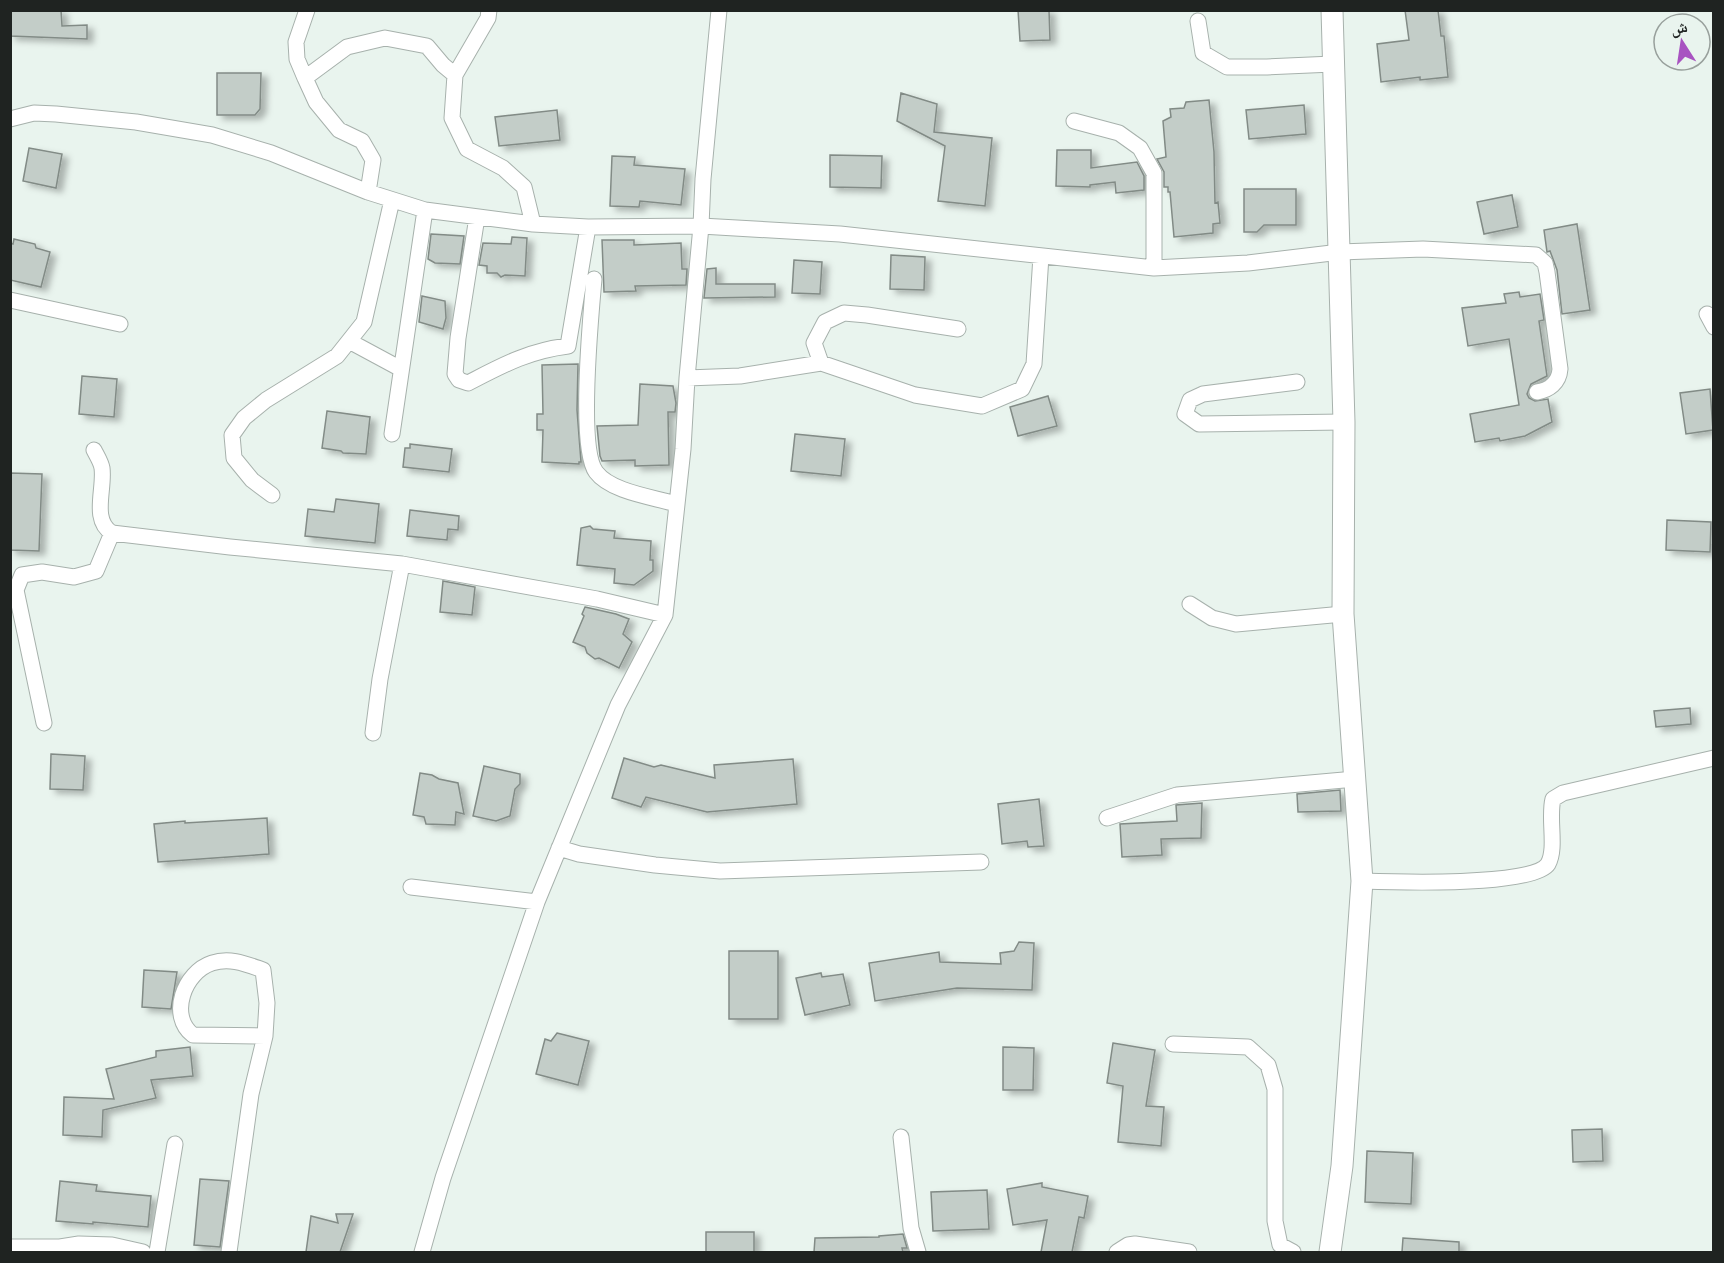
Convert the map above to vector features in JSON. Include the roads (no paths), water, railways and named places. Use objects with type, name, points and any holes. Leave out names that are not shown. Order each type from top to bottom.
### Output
[{"type":"street","points":[[307,10],[296,42],[297,59],[316,102],[339,130],[362,141],[373,160],[368,192]]},
{"type":"street","points":[[489,10],[488,18],[455,75],[452,117],[467,149],[503,168],[524,187],[533,224]]},
{"type":"street","points":[[422,1252],[443,1178],[537,902],[618,705],[665,615],[683,449],[703,179],[719,10]]},
{"type":"street","points":[[1330,1252],[1342,1166],[1362,880],[1343,614],[1344,422],[1332,10]]},
{"type":"street","points":[[1198,21],[1203,53],[1227,67],[1267,68],[1333,64]]},
{"type":"street","points":[[305,78],[347,47],[385,38],[427,46],[455,75]]},
{"type":"street","points":[[10,119],[33,113],[56,114],[136,122],[212,135],[271,153],[368,192],[425,210],[533,224],[588,227],[701,226],[840,234],[1154,268],[1248,263],[1340,252],[1423,249],[1536,255],[1545,263],[1547,272],[1560,369],[1556,382],[1549,388],[1537,392]]},
{"type":"street","points":[[1074,121],[1119,134],[1140,148],[1154,173],[1154,268]]},
{"type":"street","points":[[272,495],[252,480],[234,458],[232,435],[244,418],[267,400],[337,356],[364,322],[392,200]]},
{"type":"street","points":[[392,434],[425,210]]},
{"type":"street","points":[[477,217],[458,338],[455,374],[459,380],[468,383],[528,354],[543,349],[568,346],[588,227]]},
{"type":"street","points":[[687,378],[740,376],[820,363],[915,395],[982,406],[1023,389],[1035,364],[1041,256]]},
{"type":"street","points":[[594,279],[588,347],[588,449],[595,472],[614,487],[676,504]]},
{"type":"street","points":[[10,300],[120,324]]},
{"type":"street","points":[[820,363],[814,343],[825,322],[844,313],[958,329]]},
{"type":"street","points":[[349,341],[401,369]]},
{"type":"street","points":[[1297,382],[1203,394],[1190,400],[1185,414],[1199,424],[1344,422]]},
{"type":"street","points":[[94,450],[102,469],[101,521],[105,529],[112,533],[402,564],[506,581],[665,615]]},
{"type":"street","points":[[44,723],[16,590],[22,575],[42,572],[74,577],[96,571],[112,533]]},
{"type":"street","points":[[373,733],[380,679],[402,564]]},
{"type":"street","points":[[1191,604],[1212,618],[1236,624],[1343,614]]},
{"type":"street","points":[[1362,880],[1394,882],[1474,880],[1514,877],[1539,871],[1548,865],[1551,854],[1550,809],[1553,800],[1558,796],[1601,783],[1660,772],[1713,758]]},
{"type":"street","points":[[1107,818],[1177,795],[1355,778]]},
{"type":"street","points":[[559,848],[579,854],[655,865],[720,871],[981,862]]},
{"type":"street","points":[[411,886],[537,902]]},
{"type":"street","points":[[229,1252],[251,1094],[265,1036],[267,1004],[263,970],[236,960],[213,963],[196,971],[182,997],[181,1017],[186,1030],[193,1035],[265,1036]]},
{"type":"street","points":[[1173,1044],[1248,1047],[1268,1065],[1275,1089],[1275,1221],[1280,1245],[1293,1252]]},
{"type":"street","points":[[901,1137],[911,1228],[918,1252]]},
{"type":"street","points":[[157,1252],[175,1144]]},
{"type":"street","points":[[1117,1252],[1121,1248],[1135,1244],[1190,1252]]},
{"type":"street","points":[[10,1247],[112,1245],[142,1252]]}]
